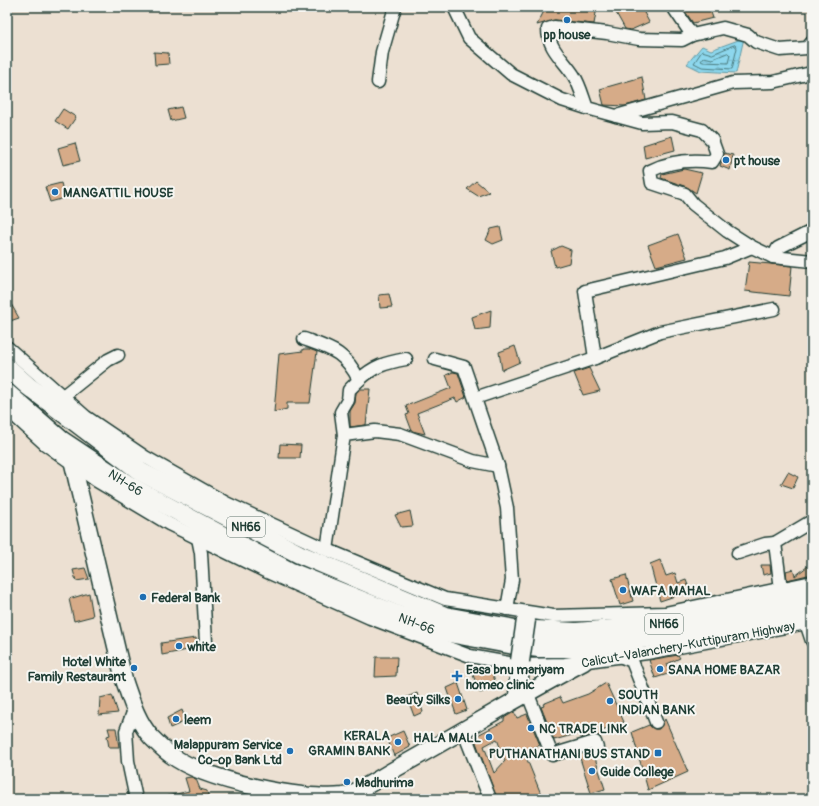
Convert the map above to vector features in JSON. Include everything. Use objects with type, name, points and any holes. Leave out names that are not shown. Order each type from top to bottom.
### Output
[{"type":"highway","name":"NH66","points":[[7,367],[28,386],[147,476],[299,554],[445,616],[523,621],[576,632],[651,626],[812,595]]},
{"type":"highway","name":"NH-66","points":[[7,393],[61,440],[130,486],[289,571],[438,631],[514,645],[540,648],[577,648],[690,632],[810,618]]},
{"type":"highway","points":[[522,695],[520,663],[523,621]]},
{"type":"main road","points":[[73,464],[124,680],[134,710],[150,736],[171,756],[196,769],[269,791],[308,795],[350,796],[522,695],[584,662]]},
{"type":"street","points":[[378,82],[382,52],[395,7]]},
{"type":"street","points":[[454,7],[469,38],[511,74],[562,100],[642,123],[672,122],[702,130],[712,140],[717,154],[712,162],[692,159],[671,162],[650,171],[652,183],[685,194],[693,204],[727,231],[752,247],[773,257],[812,262]]},
{"type":"street","points":[[673,7],[692,35]]},
{"type":"street","points":[[588,108],[575,77],[554,49],[548,38],[548,29],[554,27],[607,32],[639,39],[682,40],[692,35],[723,28],[748,34],[756,42],[780,50],[806,48],[812,42]]},
{"type":"street","points":[[615,116],[665,104],[733,83],[773,82],[811,73]]},
{"type":"street","points":[[773,257],[778,248],[812,231]]},
{"type":"street","points":[[595,358],[585,291],[725,258],[752,247]]},
{"type":"street","points":[[474,398],[595,358],[660,332],[774,310]]},
{"type":"street","points":[[304,339],[333,349],[351,365],[359,380]]},
{"type":"street","name":"NH66","points":[[7,348],[86,417],[145,457],[226,503],[327,550],[444,599],[507,609],[523,621],[553,616],[665,613],[812,582]]},
{"type":"street","points":[[63,396],[108,360],[118,355]]},
{"type":"street","points":[[327,550],[344,435],[341,412],[348,400],[349,390],[370,370],[380,365],[406,359]]},
{"type":"street","points":[[435,359],[464,367],[498,466],[506,508],[512,580],[507,609]]},
{"type":"street","name":"Calicut-Valanchery-Kuttipuram Highway","points":[[7,409],[45,444],[73,464],[103,485],[169,524],[265,572],[370,618],[470,656],[520,663],[565,664],[584,662],[622,657],[810,618]]},
{"type":"street","points":[[344,435],[375,431],[400,434],[473,461],[498,466]]},
{"type":"street","points":[[738,553],[765,544],[775,543],[792,531],[812,521]]},
{"type":"street","points":[[198,538],[201,554],[206,642]]},
{"type":"street","points":[[775,543],[781,589]]},
{"type":"street","points":[[810,618],[812,641]]},
{"type":"street","points":[[622,657],[632,661],[656,722]]},
{"type":"street","points":[[522,695],[552,755],[595,742],[597,748]]},
{"type":"street","points":[[134,710],[126,731],[128,761],[136,799]]},
{"type":"street","points":[[463,730],[490,799]]},
{"type":"water","points":[[744,38],[736,73],[701,71],[687,64],[702,46],[711,50]]},
{"type":"building","name":"pp house","points":[[546,7],[597,7],[594,24],[555,20],[537,25]]},
{"type":"building","points":[[625,7],[641,7],[649,22],[631,30],[625,29],[615,11]]},
{"type":"building","points":[[682,7],[709,7],[713,18],[693,23]]},
{"type":"building","points":[[154,52],[168,53],[169,64],[155,65]]},
{"type":"building","points":[[642,77],[646,100],[625,106],[604,105],[600,89]]},
{"type":"building","points":[[181,107],[184,118],[171,121],[168,110]]},
{"type":"building","points":[[63,109],[76,117],[68,129],[55,121]]},
{"type":"building","points":[[672,136],[675,150],[645,158],[643,145]]},
{"type":"building","points":[[75,143],[80,161],[63,165],[58,148]]},
{"type":"building","name":"pt house","points":[[724,153],[733,155],[730,170],[720,166]]},
{"type":"building","points":[[684,169],[702,173],[696,193],[687,187],[661,178],[662,174]]},
{"type":"building","points":[[476,181],[489,192],[478,196],[467,189]]},
{"type":"building","name":"MANGATTIL HOUSE","points":[[61,183],[65,198],[50,202],[45,187]]},
{"type":"building","points":[[500,227],[503,240],[493,244],[486,240],[491,229]]},
{"type":"building","points":[[678,234],[687,258],[656,266],[648,245]]},
{"type":"building","points":[[561,246],[571,250],[569,263],[555,267],[551,251]]},
{"type":"building","points":[[749,262],[792,266],[789,296],[745,291]]},
{"type":"building","points":[[389,294],[392,307],[380,308],[379,295]]},
{"type":"building","points":[[7,297],[19,318],[7,322]]},
{"type":"building","points":[[491,310],[490,328],[475,330],[472,317]]},
{"type":"building","points":[[515,346],[520,362],[502,370],[499,352]]},
{"type":"building","points":[[303,349],[309,349],[317,352],[310,403],[287,403],[287,409],[274,412],[279,354],[303,351]]},
{"type":"building","points":[[589,368],[600,391],[583,395],[574,373]]},
{"type":"building","points":[[453,372],[458,373],[466,397],[457,402],[455,398],[417,413],[425,434],[412,431],[406,415],[409,414],[406,406],[451,388],[446,375]]},
{"type":"building","points":[[360,389],[370,389],[366,425],[350,427],[350,411],[355,403],[356,393]]},
{"type":"building","points":[[280,444],[301,445],[300,458],[279,458]]},
{"type":"building","points":[[788,472],[798,477],[793,488],[781,484]]},
{"type":"building","points":[[410,511],[413,526],[401,527],[395,515]]},
{"type":"building","points":[[660,560],[666,576],[675,573],[678,583],[686,580],[690,591],[660,601],[650,564]]},
{"type":"building","points":[[812,563],[812,574],[787,580],[786,571],[793,569],[795,576]]},
{"type":"building","points":[[761,565],[770,565],[771,573],[763,575]]},
{"type":"building","points":[[85,568],[89,579],[76,581],[73,570]]},
{"type":"building","name":"WAFA MAHAL","points":[[626,575],[633,601],[620,605],[612,579]]},
{"type":"building","points":[[89,593],[93,616],[74,621],[69,599]]},
{"type":"building","name":"white","points":[[196,638],[198,648],[162,655],[161,643]]},
{"type":"building","name":"SANA HOME BAZAR","points":[[678,655],[680,658],[667,664],[671,673],[655,678],[649,660]]},
{"type":"building","points":[[376,657],[397,657],[396,676],[375,677]]},
{"type":"building","points":[[491,669],[497,687],[480,693],[473,675]]},
{"type":"building","name":"Beauty Silks","points":[[458,683],[467,710],[456,714],[447,688]]},
{"type":"building","points":[[606,683],[624,722],[602,731],[603,734],[599,736],[593,735],[581,738],[580,733],[554,740],[541,707],[544,706],[543,704],[560,697],[563,703],[588,694]]},
{"type":"building","points":[[417,693],[423,712],[414,716],[407,697]]},
{"type":"building","points":[[112,695],[118,713],[99,715],[100,698]]},
{"type":"building","name":"leem","points":[[182,710],[186,721],[170,728],[167,718]]},
{"type":"building","points":[[514,712],[517,718],[527,714],[540,745],[524,752],[543,799],[497,799],[474,737],[504,721],[504,718]],"holes":[[[497,739],[505,761],[494,773],[484,746]]]},
{"type":"building","name":"PUTHANATHANI BUS STAND","points":[[665,719],[688,772],[648,790],[632,732],[649,725],[655,729],[659,729]]},
{"type":"building","points":[[108,728],[116,728],[119,747],[109,747],[107,736],[110,735]]},
{"type":"building","name":"KERALA GRAMIN BANK","points":[[403,731],[410,747],[394,756],[387,738]]},
{"type":"building","name":"Guide College","points":[[590,751],[594,755],[605,789],[591,793],[579,755]]},
{"type":"building","points":[[191,777],[196,779],[200,789],[207,791],[209,799],[168,799],[168,796],[189,791],[185,778]]},
{"type":"place","name":"pp house","points":[[567,20]]},
{"type":"place","name":"pt house","points":[[726,160]]},
{"type":"place","name":"MANGATTIL HOUSE","points":[[55,192]]},
{"type":"place","name":"WAFA MAHAL","points":[[623,590]]},
{"type":"place","name":"Federal Bank","points":[[143,597]]},
{"type":"place","name":"white","points":[[179,646]]},
{"type":"place","name":"Hotel White Family Restaurant","points":[[134,668]]},
{"type":"place","name":"SANA HOME BAZAR","points":[[660,669]]},
{"type":"place","name":"Easa bnu mariyam homeo clinic","points":[[457,676]]},
{"type":"place","name":"Beauty Silks","points":[[458,699]]},
{"type":"place","name":"SOUTH INDIAN BANK","points":[[610,701]]},
{"type":"place","name":"leem","points":[[176,719]]},
{"type":"place","name":"NC TRADE LINK","points":[[531,728]]},
{"type":"place","name":"HALA MALL","points":[[489,737]]},
{"type":"place","name":"KERALA GRAMIN BANK","points":[[398,742]]},
{"type":"place","name":"Malappuram Service Co-op Bank Ltd","points":[[290,751]]},
{"type":"place","name":"PUTHANATHANI BUS STAND","points":[[658,753]]},
{"type":"place","name":"Guide College","points":[[592,771]]},
{"type":"place","name":"Madhurima","points":[[347,782]]}]
